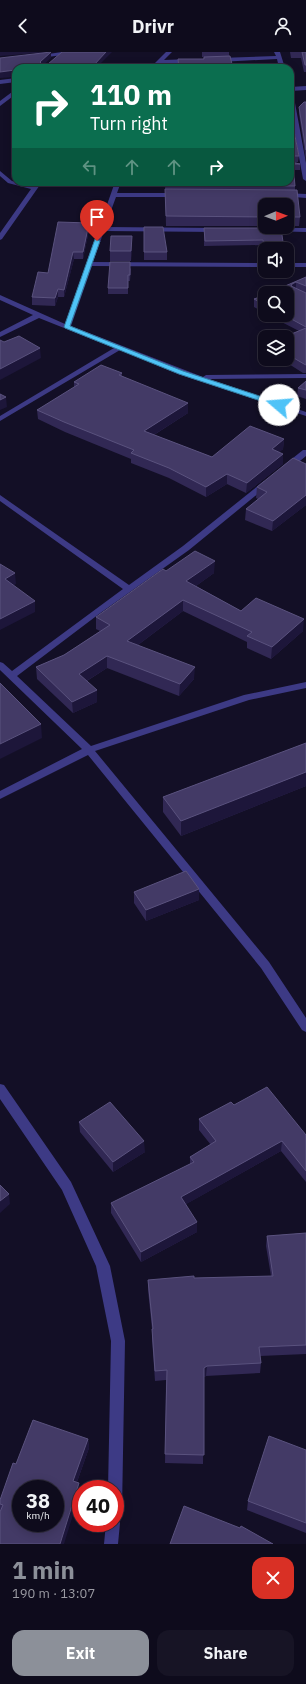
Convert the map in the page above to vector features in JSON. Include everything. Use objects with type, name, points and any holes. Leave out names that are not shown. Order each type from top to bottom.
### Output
[{"type":"street","points":[[159,62],[169,52]]},
{"type":"street","points":[[31,57],[63,53]]},
{"type":"street","points":[[57,59],[63,53]]},
{"type":"street","points":[[215,60],[278,55]]},
{"type":"street","points":[[159,62],[199,60]]},
{"type":"street","points":[[0,82],[12,80]]},
{"type":"street","points":[[294,88],[306,88]]},
{"type":"street","points":[[0,104],[12,94]]},
{"type":"street","points":[[294,123],[299,166],[306,179]]},
{"type":"street","points":[[0,173],[12,182]]},
{"type":"street","points":[[0,238],[11,220],[35,188],[27,186]]},
{"type":"street","points":[[67,327],[116,186]]},
{"type":"street","points":[[113,195],[183,195]]},
{"type":"street","points":[[275,195],[306,196]]},
{"type":"street","points":[[101,229],[227,230]]},
{"type":"street","points":[[294,230],[306,230]]},
{"type":"street","points":[[89,264],[258,265]]},
{"type":"street","points":[[294,265],[306,265]]},
{"type":"street","points":[[0,297],[67,327],[197,378],[306,414]]},
{"type":"street","points":[[0,335],[39,315]]},
{"type":"street","points":[[0,418],[120,347]]},
{"type":"street","points":[[197,378],[306,376]]},
{"type":"street","points":[[12,676],[96,612],[186,548],[306,452]]},
{"type":"street","points":[[0,497],[129,589]]},
{"type":"street","points":[[0,665],[89,750],[265,965],[306,1027]]},
{"type":"street","points":[[0,795],[89,750],[247,697],[306,686]]},
{"type":"street","points":[[0,1089],[67,1186],[103,1266],[118,1341],[116,1480]]},
{"type":"street","points":[[111,1544],[112,1532]]},
{"type":"building","points":[[51,52],[40,62],[42,64],[12,64],[12,70],[0,72],[0,58]]},
{"type":"building","points":[[62,52],[106,52],[95,64],[48,64]]},
{"type":"building","points":[[302,52],[306,52],[306,65],[305,65]]},
{"type":"building","points":[[230,56],[232,64],[179,64],[178,59],[204,59],[204,57]]},
{"type":"building","points":[[306,102],[306,150],[299,107]]},
{"type":"building","points":[[294,131],[299,156],[294,156]]},
{"type":"building","points":[[165,189],[297,190],[300,217],[294,217],[294,198],[258,198],[258,217],[166,216]]},
{"type":"building","points":[[58,222],[89,223],[83,252],[73,252],[64,290],[58,289],[55,298],[32,297],[38,272],[48,273]]},
{"type":"building","points":[[144,227],[163,227],[167,252],[144,252]]},
{"type":"building","points":[[204,228],[258,228],[258,234],[282,234],[283,242],[263,242],[263,240],[205,241]]},
{"type":"building","points":[[111,236],[132,236],[131,251],[110,251]]},
{"type":"building","points":[[110,262],[130,262],[128,288],[108,288]]},
{"type":"building","points":[[306,277],[306,286],[296,282],[291,286],[285,286]]},
{"type":"building","points":[[294,287],[306,293],[306,327],[294,320]]},
{"type":"building","points":[[306,328],[306,365],[294,358],[294,333]]},
{"type":"building","points":[[19,336],[40,348],[0,369],[0,340],[4,342]]},
{"type":"building","points":[[101,365],[122,373],[119,375],[188,403],[144,431],[212,457],[250,426],[284,439],[272,449],[283,454],[247,483],[227,474],[206,487],[169,468],[131,453],[134,450],[37,410],[79,384],[74,382]]},
{"type":"building","points":[[306,381],[306,390],[298,388]]},
{"type":"building","points":[[0,394],[6,397],[0,400]]},
{"type":"building","points":[[293,458],[306,464],[306,495],[273,521],[246,509],[267,492],[257,487]]},
{"type":"building","points":[[195,551],[215,561],[186,581],[241,611],[256,598],[304,619],[272,647],[247,636],[252,632],[183,600],[127,641],[195,667],[180,684],[107,656],[79,674],[97,690],[72,702],[36,667],[64,655],[110,625],[96,617],[163,569],[166,571]]},
{"type":"building","points":[[0,564],[15,573],[5,579],[35,601],[0,619]]},
{"type":"building","points":[[0,683],[41,724],[0,744]]},
{"type":"building","points":[[306,743],[306,772],[181,821],[163,797]]},
{"type":"building","points":[[186,871],[199,889],[146,910],[134,892]]},
{"type":"building","points":[[267,1087],[306,1135],[306,1171],[282,1141],[181,1197],[197,1222],[141,1252],[111,1203],[194,1162],[190,1157],[216,1141],[199,1119],[231,1102],[234,1105]]},
{"type":"building","points":[[110,1102],[144,1141],[113,1162],[79,1122]]},
{"type":"building","points":[[0,1185],[9,1194],[0,1201]]},
{"type":"building","points":[[306,1233],[306,1345],[259,1347],[261,1363],[207,1366],[204,1368],[204,1455],[165,1454],[167,1370],[155,1371],[153,1329],[148,1280],[194,1276],[194,1278],[273,1276],[267,1236]]},
{"type":"building","points":[[33,1420],[88,1439],[73,1480],[72,1480],[72,1505],[64,1531],[64,1480],[12,1480],[12,1532],[64,1532],[60,1544],[0,1544],[0,1512],[3,1505],[0,1504],[0,1500],[13,1463],[16,1464]]},
{"type":"building","points":[[269,1436],[306,1450],[306,1523],[248,1501]]},
{"type":"building","points":[[184,1506],[240,1528],[241,1526],[273,1544],[170,1544]]},
{"type":"route","points":[[97,241],[67,327],[181,372],[279,405]]}]
